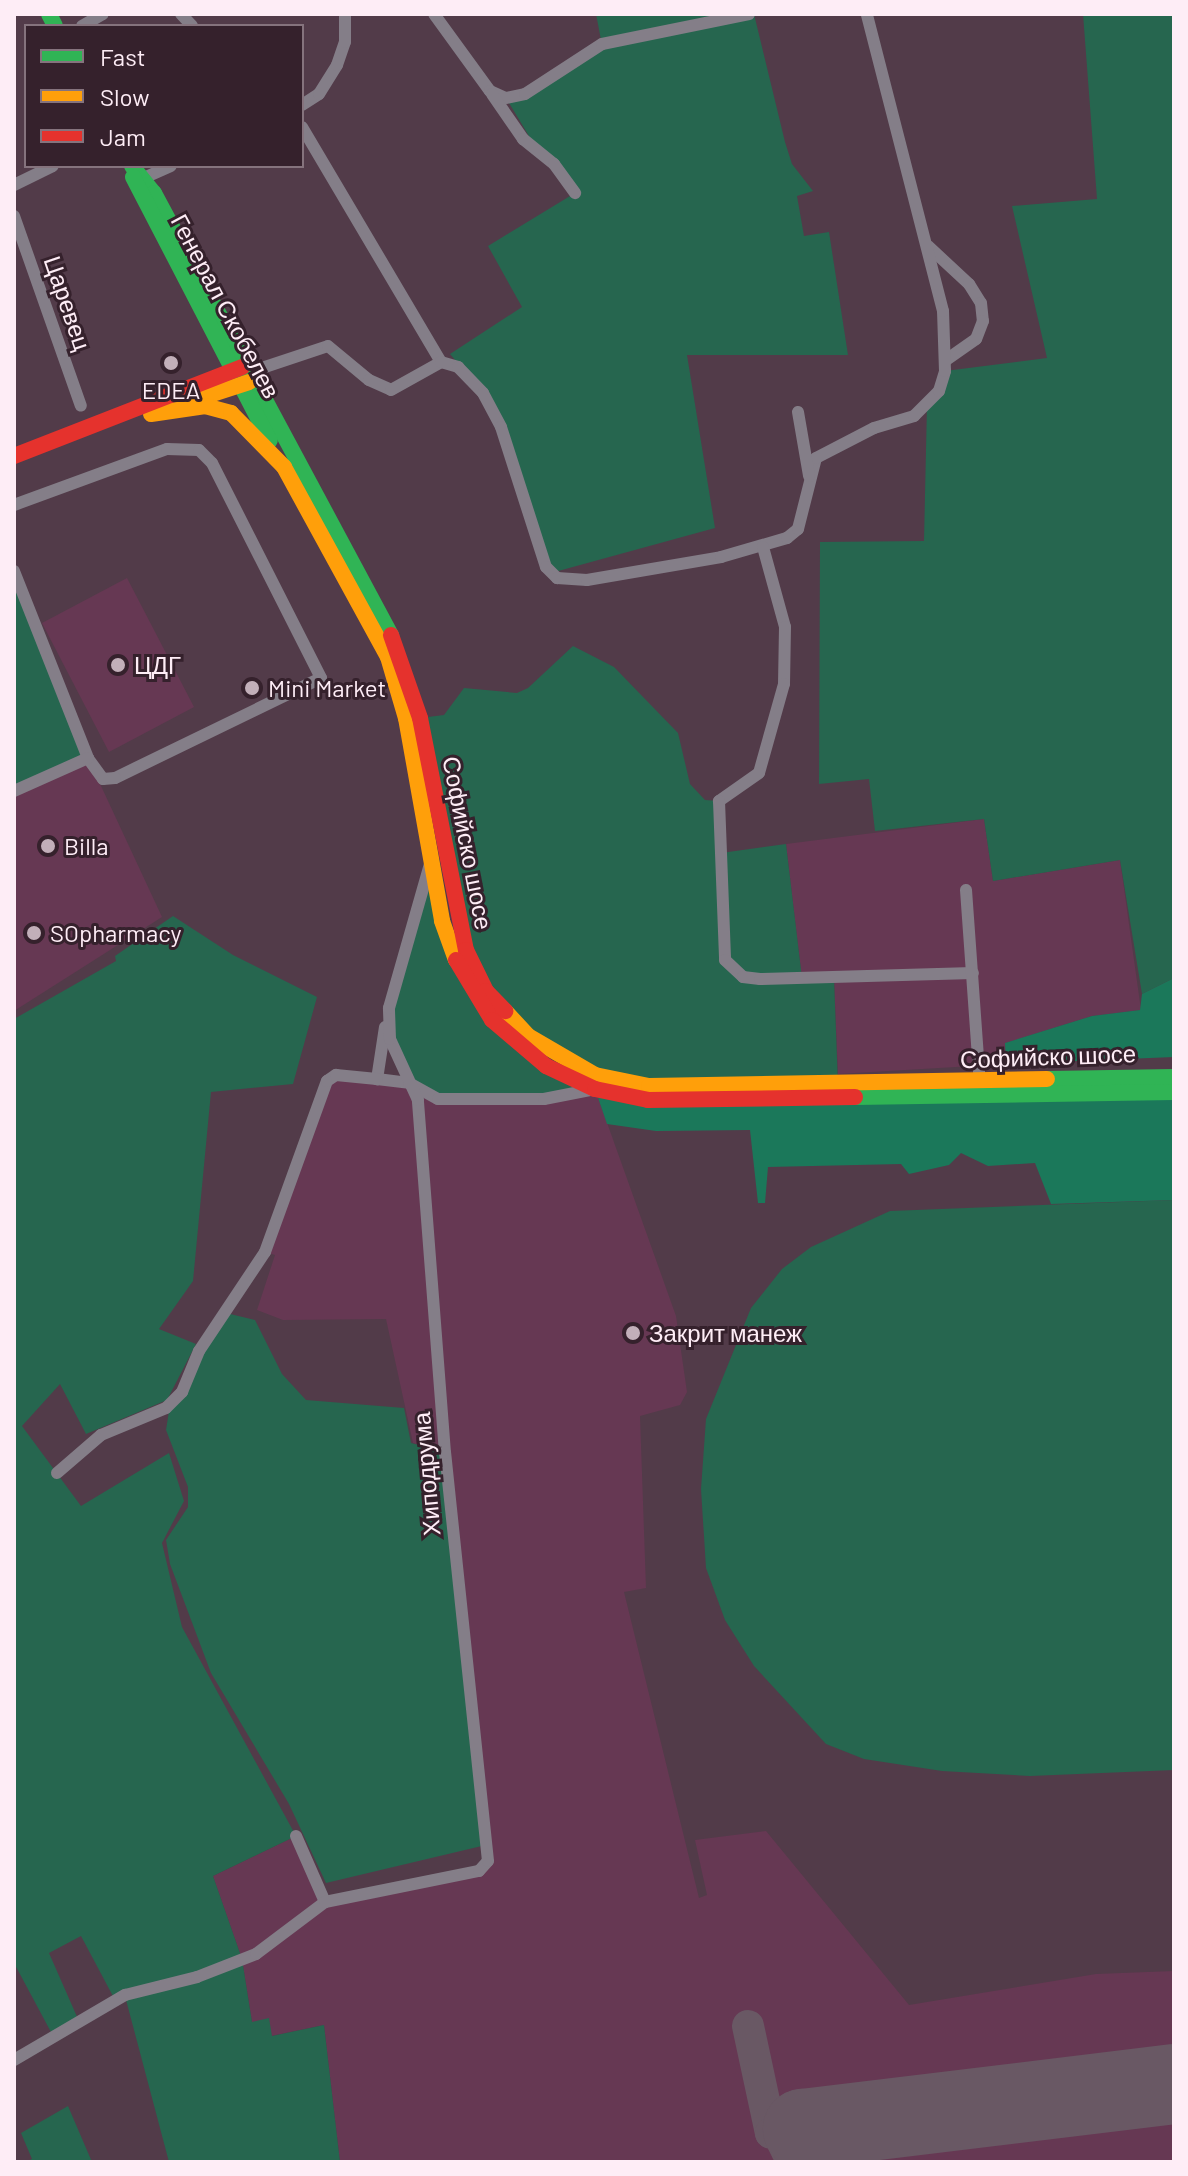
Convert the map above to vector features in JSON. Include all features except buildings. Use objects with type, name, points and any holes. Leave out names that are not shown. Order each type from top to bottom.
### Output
[{"type":"main road","name":"Генерал Скобелев","points":[[134,173],[243,375],[284,467]]},
{"type":"main road","points":[[97,427],[151,414],[243,375]]},
{"type":"main road","points":[[14,456],[243,375]]},
{"type":"main road","name":"Софийско шосе","points":[[243,375],[397,646],[420,718],[466,950],[486,991],[528,1036],[595,1075],[649,1086],[1174,1092]]},
{"type":"main road","name":"Софийско шосе","points":[[151,414],[205,406],[231,413],[284,467],[388,657],[409,734],[430,864],[449,943],[472,992],[518,1045],[546,1066],[595,1089],[648,1100],[708,1101],[980,1090],[1174,1077]]},
{"type":"street","points":[[86,24],[103,14]]},
{"type":"street","points":[[304,104],[319,94],[337,65],[345,42],[345,14]]},
{"type":"street","points":[[434,14],[523,139],[554,164],[575,193]]},
{"type":"street","points":[[490,91],[506,98],[525,94],[602,44],[749,14]]},
{"type":"street","points":[[304,130],[441,362],[468,374],[483,393],[520,479],[546,567],[557,578],[587,580],[763,547],[798,529],[816,458],[830,448],[914,416],[939,391],[946,360],[943,311],[867,14]]},
{"type":"street","points":[[14,185],[49,168]]},
{"type":"street","points":[[134,173],[160,168]]},
{"type":"street","name":"Царевец","points":[[14,216],[81,406]]},
{"type":"street","points":[[928,246],[969,284],[981,303],[983,321],[976,339],[946,360]]},
{"type":"street","points":[[243,375],[328,346],[369,380],[391,390],[441,362]]},
{"type":"street","points":[[798,412],[809,476]]},
{"type":"street","points":[[14,505],[167,449],[199,450],[212,463],[321,678],[115,778],[99,776],[88,758],[14,571]]},
{"type":"street","points":[[763,547],[785,627],[784,684],[759,773],[719,801],[725,960],[743,977],[760,979],[973,973]]},
{"type":"street","points":[[14,791],[88,758]]},
{"type":"street","points":[[377,1079],[389,1008],[430,864]]},
{"type":"street","points":[[966,890],[980,1090]]},
{"type":"street","name":"Хиподрума","points":[[325,1902],[479,1871],[488,1861],[445,1453],[420,1120],[409,1083],[390,1039],[389,1008]]},
{"type":"street","points":[[57,1473],[101,1435],[166,1408],[182,1392],[199,1351],[265,1252],[327,1081],[336,1075],[409,1083],[438,1099],[544,1099],[595,1089]]},
{"type":"street","points":[[420,1120],[438,1099]]},
{"type":"street","points":[[14,2060],[125,1995],[197,1977],[256,1954],[325,1902],[296,1836]]},
{"type":"shaded area","name":"ЦДГ","points":[[127,578],[194,707],[109,752],[42,623]]},
{"type":"shaded area","points":[[88,758],[162,917],[14,1011],[14,790]]},
{"type":"shaded area","points":[[984,819],[993,881],[1120,860],[1141,1010],[1092,1016],[1006,1043],[1006,1064],[838,1074],[834,979],[802,979],[786,844]]},
{"type":"shaded area","points":[[336,1075],[595,1089],[676,1316],[687,1392],[680,1405],[640,1416],[646,1588],[624,1592],[699,1898],[707,1895],[695,1840],[766,1831],[909,2005],[1096,1974],[1174,1971],[1174,2162],[340,2162],[324,2025],[271,2036],[252,2022],[242,1959],[213,1876],[296,1836],[325,1902],[478,1871],[488,1861],[445,1453],[413,1443],[386,1319],[283,1320],[257,1310],[275,1255],[265,1252],[327,1081]]},
{"type":"green space","points":[[596,14],[754,14],[792,164],[813,191],[797,196],[804,236],[829,232],[848,355],[687,355],[715,528],[551,573],[483,393],[450,354],[522,307],[488,246],[575,193],[538,151],[506,98],[602,45]]},
{"type":"green space","points":[[1083,14],[1174,14],[1174,978],[1142,994],[1120,860],[993,881],[984,819],[875,831],[869,779],[819,784],[820,542],[924,541],[927,405],[945,371],[1047,358],[1012,206],[1097,199]]},
{"type":"green space","points":[[14,571],[88,758],[14,791]]},
{"type":"green space","points":[[573,646],[614,667],[678,733],[690,784],[705,800],[719,801],[721,853],[786,844],[802,978],[834,978],[838,1085],[649,1086],[560,1059],[476,973],[420,718],[444,715],[464,688],[517,693],[528,688]]},
{"type":"green space","points":[[430,864],[442,921],[518,1045],[595,1089],[569,1096],[438,1099],[409,1083],[390,1039],[403,955]]},
{"type":"green space","points":[[173,916],[233,955],[317,997],[293,1084],[211,1092],[193,1281],[159,1329],[196,1344],[167,1400],[86,1434],[60,1384],[22,1426],[81,1506],[169,1453],[184,1501],[162,1543],[182,1627],[296,1836],[213,1876],[242,1959],[252,2022],[269,2018],[272,2036],[324,2025],[340,2162],[169,2162],[125,1996],[115,2000],[81,1936],[49,1953],[78,2019],[52,2034],[14,1963],[14,1019],[116,961],[115,956]]},
{"type":"green space","points":[[1174,978],[1174,1057],[1006,1064],[1005,1043],[1092,1016],[1140,1010],[1142,994]]},
{"type":"green space","points":[[595,1089],[1174,1092],[1174,1200],[1051,1204],[1035,1163],[988,1166],[961,1153],[949,1165],[909,1174],[901,1164],[768,1167],[765,1203],[758,1203],[750,1130],[656,1131],[607,1124]]},
{"type":"green space","points":[[1174,1200],[1174,1770],[1030,1776],[942,1771],[864,1759],[826,1744],[754,1666],[725,1620],[706,1568],[701,1489],[706,1419],[751,1308],[782,1269],[811,1247],[890,1211]]},
{"type":"green space","points":[[226,1313],[255,1320],[282,1374],[306,1400],[404,1408],[411,1443],[446,1452],[486,1845],[326,1883],[289,1804],[211,1673],[170,1564],[166,1540],[188,1507],[188,1487],[166,1430],[169,1411]]},
{"type":"green space","points":[[68,2106],[92,2162],[26,2162],[32,2159],[21,2133]]},
{"type":"taxiway","points":[[748,2026],[771,2133],[803,2129]]},
{"type":"runway","points":[[819,2162],[803,2129],[1174,2084]]},
{"type":"traffic: fast","points":[[49,14],[54,24]]},
{"type":"traffic: fast","points":[[134,168],[154,193],[391,635]]},
{"type":"traffic: fast","points":[[133,177],[270,441]]},
{"type":"traffic: fast","points":[[1047,1079],[1174,1077]]},
{"type":"traffic: fast","points":[[855,1097],[1174,1092]]},
{"type":"traffic: slow","points":[[191,401],[249,382]]},
{"type":"traffic: slow","points":[[151,414],[205,406],[231,413],[284,467],[388,657],[406,718],[442,921],[456,960]]},
{"type":"traffic: slow","points":[[505,1011],[528,1036],[595,1075],[649,1086],[1047,1079]]},
{"type":"traffic: jam","points":[[14,456],[242,367]]},
{"type":"traffic: jam","points":[[391,635],[420,718],[466,950],[486,991],[505,1011]]},
{"type":"traffic: jam","points":[[456,960],[492,1020],[546,1066],[595,1089],[648,1100],[855,1097]]},
{"type":"place","name":"EDEA","points":[[171,363]]},
{"type":"place","name":"ЦДГ","points":[[118,665]]},
{"type":"place","name":"Mini Market","points":[[252,688]]},
{"type":"place","name":"Billa","points":[[48,846]]},
{"type":"place","name":"SOpharmacy","points":[[34,933]]},
{"type":"place","name":"Закрит манеж","points":[[633,1333]]}]
